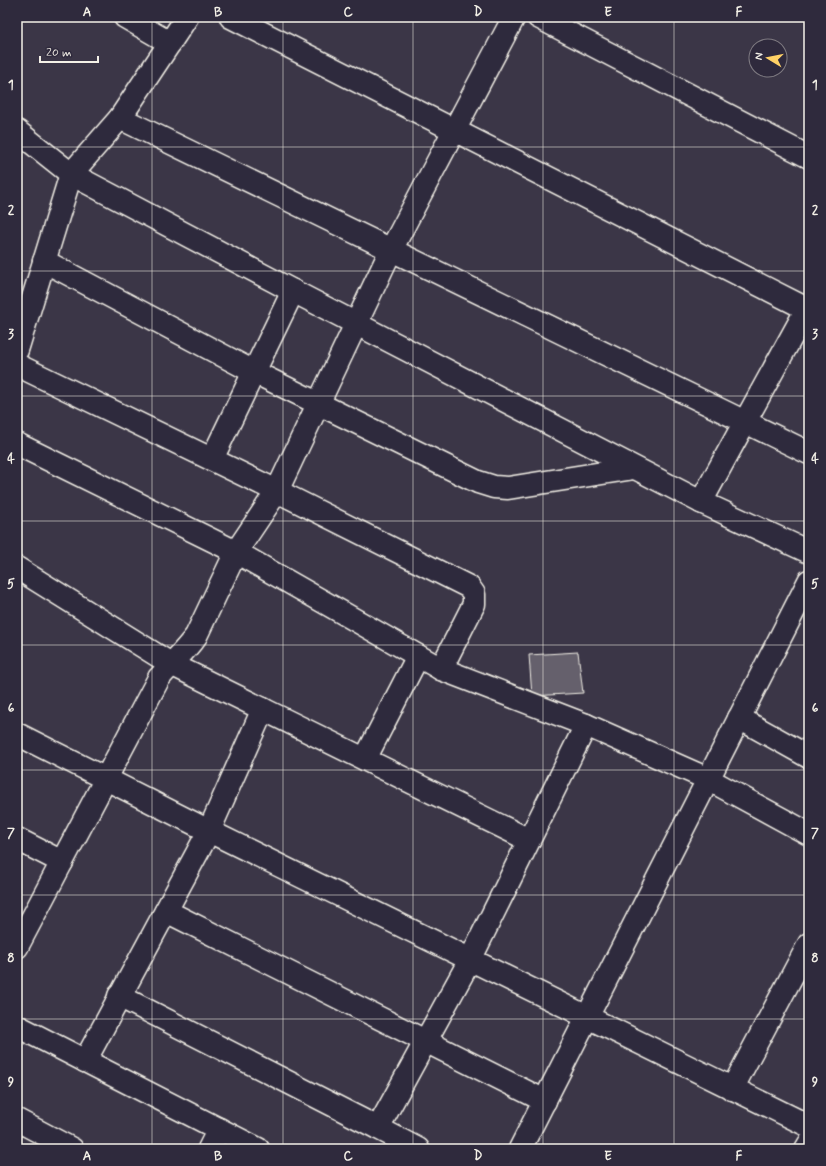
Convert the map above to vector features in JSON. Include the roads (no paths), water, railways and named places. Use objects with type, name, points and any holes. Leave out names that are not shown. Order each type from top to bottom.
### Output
[{"type":"street","points":[[125,17],[170,42]]},
{"type":"street","points":[[17,350],[71,174],[120,118],[187,17]]},
{"type":"street","points":[[231,17],[808,308],[701,502]]},
{"type":"street","points":[[19,938],[62,862],[159,678],[170,664],[189,646],[196,636],[236,552],[277,491],[391,250],[514,17]]},
{"type":"street","points":[[538,17],[809,157]]},
{"type":"street","points":[[120,118],[809,453]]},
{"type":"street","points":[[17,131],[71,174],[634,468],[701,502],[809,552]]},
{"type":"street","points":[[44,261],[254,372],[478,482],[494,487],[508,488],[634,468]]},
{"type":"street","points":[[212,459],[293,291]]},
{"type":"street","points":[[17,365],[212,459],[469,587],[474,594],[474,604],[440,669]]},
{"type":"street","points":[[17,444],[236,552],[440,669],[586,725],[708,779],[809,834]]},
{"type":"street","points":[[17,568],[170,664],[529,840]]},
{"type":"street","points":[[520,1149],[809,581]]},
{"type":"street","points":[[365,760],[418,656]]},
{"type":"street","points":[[85,1061],[209,832],[262,709]]},
{"type":"street","points":[[739,718],[809,757]]},
{"type":"street","points":[[378,1128],[470,960],[586,725]]},
{"type":"street","points":[[17,734],[209,832],[809,1126]]},
{"type":"street","points":[[17,839],[62,862]]},
{"type":"street","points":[[166,911],[544,1101]]},
{"type":"street","points":[[732,1089],[809,944]]},
{"type":"street","points":[[119,996],[418,1149]]},
{"type":"street","points":[[17,1026],[220,1128],[258,1149]]},
{"type":"street","points":[[17,1120],[72,1149]]},
{"type":"street","points":[[209,1149],[220,1128]]},
{"type":"street","points":[[806,1149],[809,1144]]}]
